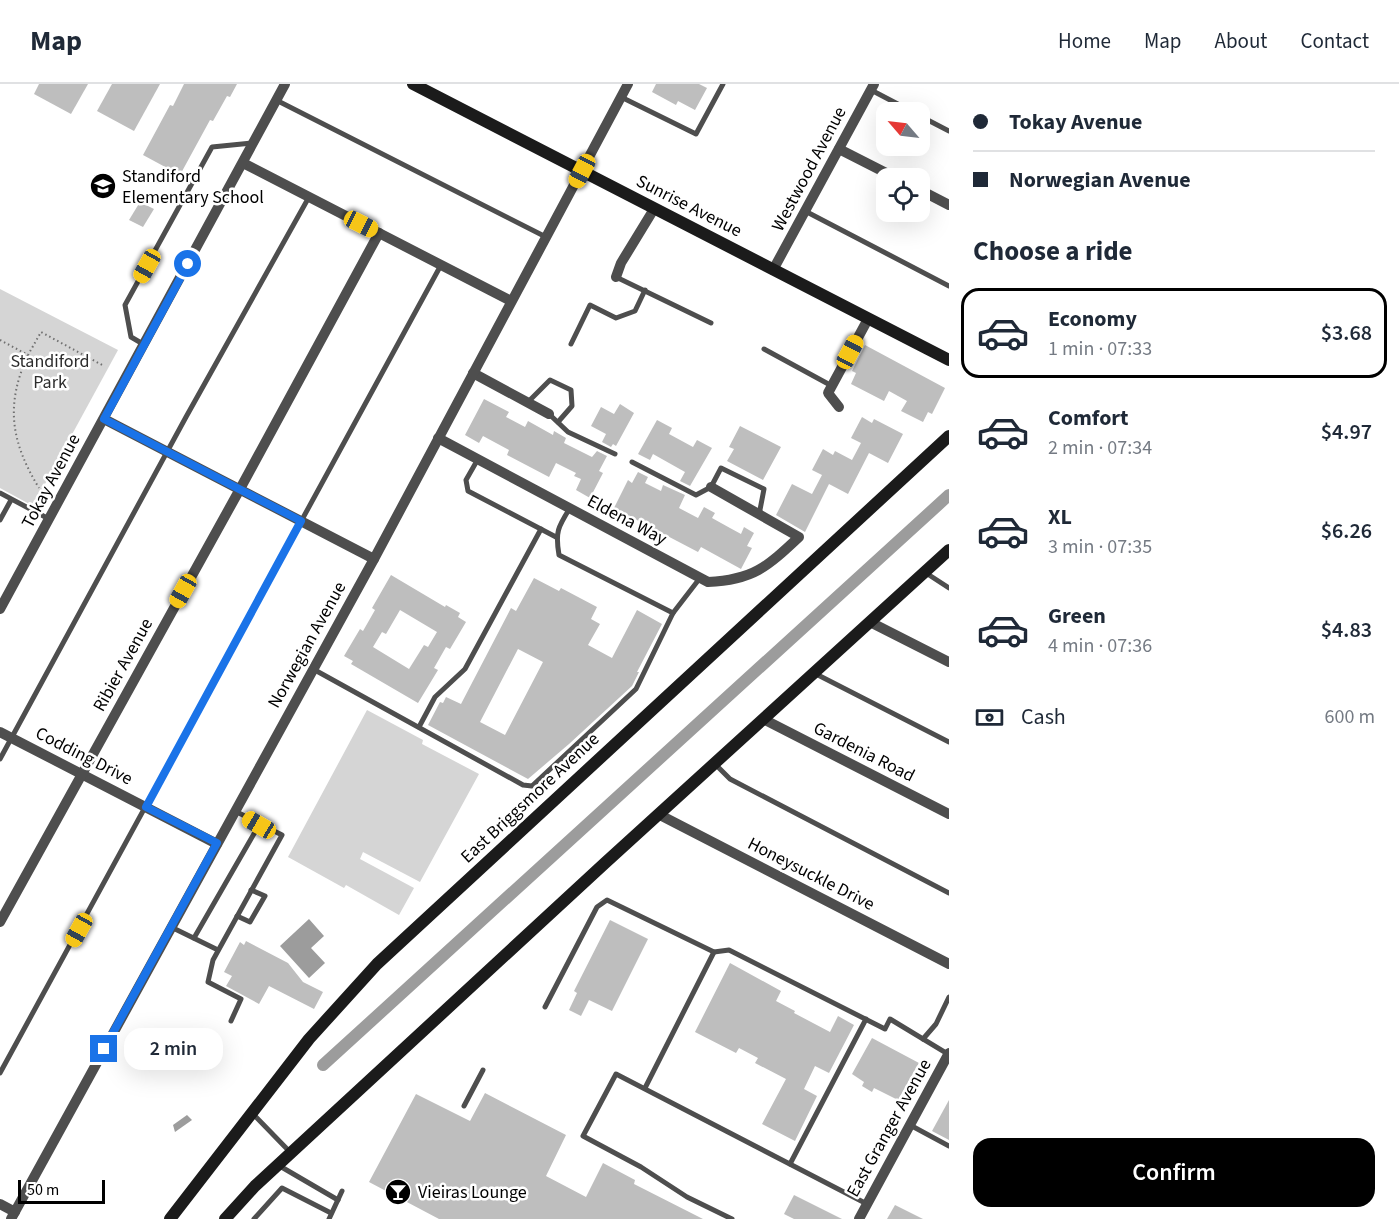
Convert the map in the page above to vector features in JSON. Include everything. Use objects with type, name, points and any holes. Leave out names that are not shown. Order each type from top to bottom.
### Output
[{"type":"main road","name":"Sunrise Avenue","points":[[413,84],[949,360]]},
{"type":"main road","name":"East Briggsmore Avenue","points":[[170,1219],[309,1039],[384,957],[949,436]]},
{"type":"main road","points":[[925,572],[939,549],[949,540]]},
{"type":"main road","points":[[225,1219],[255,1186],[658,814],[949,550]]},
{"type":"street","name":"Tokay Avenue","points":[[0,609],[285,84]]},
{"type":"street","name":"Norwegian Avenue","points":[[13,1215],[374,559],[628,84]]},
{"type":"street","name":"Westwood Avenue","points":[[773,270],[872,87]]},
{"type":"street","points":[[838,149],[876,168]]},
{"type":"street","points":[[243,163],[511,302]]},
{"type":"street","points":[[930,196],[949,206]]},
{"type":"street","points":[[616,277],[621,263],[654,209]]},
{"type":"street","name":"Ribier Avenue","points":[[0,922],[379,233]]},
{"type":"street","points":[[839,407],[828,393],[868,319]]},
{"type":"street","points":[[473,373],[549,414]]},
{"type":"street","points":[[104,419],[374,559]]},
{"type":"street","name":"Eldena Way","points":[[438,438],[708,582],[730,581],[749,576],[765,567],[799,537],[759,514]]},
{"type":"street","points":[[711,487],[759,514]]},
{"type":"street","points":[[870,622],[949,662]]},
{"type":"street","name":"Gardenia Road","points":[[763,719],[949,814]]},
{"type":"street","name":"Codding Drive","points":[[0,732],[217,843]]},
{"type":"street","name":"Honeysuckle Drive","points":[[658,814],[949,964]]},
{"type":"street","name":"East Granger Avenue","points":[[863,1218],[867,1204],[949,1054]]},
{"type":"street","points":[[0,1204],[13,1215]]},
{"type":"lane","points":[[621,98],[696,134],[723,84]]},
{"type":"lane","points":[[872,87],[897,102]]},
{"type":"lane","points":[[276,100],[546,237]]},
{"type":"lane","points":[[930,121],[949,131]]},
{"type":"lane","points":[[144,345],[132,337],[125,305],[212,147],[254,142]]},
{"type":"lane","points":[[0,759],[309,197]]},
{"type":"lane","points":[[805,211],[949,286]]},
{"type":"lane","points":[[0,1073],[441,265]]},
{"type":"lane","points":[[616,277],[711,323]]},
{"type":"lane","points":[[571,344],[590,305],[616,318],[635,311],[645,290]]},
{"type":"lane","points":[[764,349],[832,386]]},
{"type":"lane","points":[[528,402],[550,380],[571,390],[572,406],[558,422]]},
{"type":"lane","points":[[549,414],[568,432],[615,454]]},
{"type":"lane","points":[[478,459],[466,480],[468,491],[556,537]]},
{"type":"lane","points":[[632,462],[696,495],[711,487],[721,468],[764,489],[759,514]]},
{"type":"lane","points":[[0,494],[50,519]]},
{"type":"lane","points":[[0,520],[11,500]]},
{"type":"lane","points":[[570,508],[558,527],[556,537],[559,555],[673,613]]},
{"type":"lane","points":[[419,727],[435,697],[465,669],[541,529]]},
{"type":"lane","points":[[925,572],[949,588]]},
{"type":"lane","points":[[313,669],[523,784],[532,786],[636,689],[673,613],[700,578]]},
{"type":"lane","points":[[813,673],[949,742]]},
{"type":"lane","points":[[714,763],[730,779],[949,893]]},
{"type":"lane","points":[[231,1021],[242,999],[208,982],[213,960],[282,835],[235,811]]},
{"type":"lane","points":[[194,938],[259,825]]},
{"type":"lane","points":[[237,916],[250,922],[265,896],[251,890]]},
{"type":"lane","points":[[545,1007],[597,907],[607,900],[714,952],[729,950],[885,1029],[890,1019],[949,1054]]},
{"type":"lane","points":[[171,927],[218,950]]},
{"type":"lane","points":[[645,1089],[714,952]]},
{"type":"lane","points":[[922,1039],[936,1024],[949,997]]},
{"type":"lane","points":[[789,1164],[866,1019]]},
{"type":"lane","points":[[464,1106],[483,1070]]},
{"type":"lane","points":[[732,1219],[687,1197],[648,1172],[583,1136],[616,1074],[867,1204]]},
{"type":"lane","points":[[252,1112],[291,1153]]},
{"type":"lane","points":[[910,1125],[949,1146]]},
{"type":"lane","points":[[278,1165],[338,1200]]},
{"type":"lane","points":[[254,1219],[282,1188],[330,1216],[342,1191]]},
{"type":"path","points":[[39,488],[22,455],[13,422],[16,388],[28,355],[40,332],[104,366]]},
{"type":"path","points":[[0,340],[28,355]]},
{"type":"green space","name":"Standiford Park","points":[[0,289],[118,350],[33,506],[0,488]]},
{"type":"green space","points":[[367,710],[423,740],[422,744],[479,774],[420,882],[363,852],[360,859],[414,888],[399,915],[346,885],[344,888],[288,857]]},
{"type":"shaded area","points":[[309,919],[324,936],[311,948],[325,963],[309,978],[280,946]]},
{"type":"shaded area","points":[[187,1115],[192,1120],[175,1132],[173,1125]]},
{"type":"building","points":[[39,84],[88,84],[71,114],[34,94]]},
{"type":"building","points":[[112,84],[160,84],[134,131],[97,111]]},
{"type":"building","points":[[184,84],[237,84],[230,97],[227,96],[213,121],[210,120],[180,175],[143,155]]},
{"type":"building","points":[[656,84],[699,84],[707,88],[695,110],[678,101],[676,105],[652,92]]},
{"type":"building","points":[[140,202],[154,209],[143,227],[129,220]]},
{"type":"building","points":[[865,345],[945,388],[932,414],[928,412],[923,422],[901,411],[907,401],[889,391],[884,401],[851,384],[856,373],[852,371]]},
{"type":"building","points":[[484,399],[509,412],[506,417],[525,427],[528,421],[553,435],[554,431],[566,438],[564,443],[592,457],[597,451],[607,456],[599,471],[603,473],[590,498],[576,490],[581,479],[574,476],[576,473],[556,463],[549,477],[507,455],[509,450],[483,436],[479,443],[465,435]]},
{"type":"building","points":[[620,404],[634,413],[616,446],[613,444],[611,447],[602,442],[606,434],[591,426],[601,407],[614,414]]},
{"type":"building","points":[[862,417],[872,423],[874,419],[903,434],[888,463],[869,453],[848,494],[829,484],[805,532],[776,515],[792,484],[812,494],[822,475],[812,470],[823,449],[833,455],[835,451],[852,460],[861,443],[851,438]]},
{"type":"building","points":[[657,420],[672,428],[669,434],[693,447],[697,440],[712,448],[690,486],[680,481],[685,472],[653,454],[650,460],[638,454]]},
{"type":"building","points":[[740,426],[781,447],[763,480],[727,461],[734,449],[729,447]]},
{"type":"building","points":[[638,472],[648,477],[645,483],[661,491],[663,485],[685,495],[679,508],[698,518],[704,507],[715,513],[712,518],[741,534],[744,527],[754,533],[747,546],[752,548],[741,569],[701,547],[698,552],[614,508],[628,480],[632,483]]},
{"type":"building","points":[[391,575],[445,607],[446,605],[460,613],[458,617],[466,622],[450,649],[446,647],[434,668],[438,670],[418,703],[351,664],[353,661],[344,656],[360,629],[363,631],[375,610],[372,608]],"holes":[[[400,610],[437,632],[428,647],[424,645],[409,669],[373,647],[382,632],[386,634]]]},
{"type":"building","points":[[534,578],[559,591],[561,588],[597,607],[591,619],[600,624],[588,645],[612,658],[637,610],[662,624],[632,686],[528,779],[428,725],[440,702],[443,703],[446,697],[461,704],[511,608],[516,611]],"holes":[[[518,649],[543,662],[505,735],[480,722]]]},
{"type":"building","points":[[610,920],[648,939],[612,1011],[589,1000],[581,1016],[569,1010],[577,993],[574,991]]},
{"type":"building","points":[[246,941],[288,963],[303,982],[323,992],[314,1009],[269,986],[259,1004],[226,986],[232,976],[224,972],[240,942],[244,945]]},
{"type":"building","points":[[730,963],[781,991],[776,1001],[830,1032],[838,1016],[854,1025],[829,1073],[815,1066],[804,1089],[817,1096],[795,1141],[762,1124],[786,1079],[755,1063],[758,1058],[739,1048],[736,1053],[695,1032]]},
{"type":"building","points":[[872,1038],[919,1063],[898,1100],[874,1088],[872,1092],[862,1086],[864,1082],[852,1074]]},
{"type":"building","points":[[485,1093],[566,1135],[546,1176],[586,1197],[603,1163],[635,1180],[634,1184],[703,1219],[439,1219],[369,1182],[416,1094],[470,1121]]},
{"type":"building","points":[[949,1100],[949,1140],[932,1131]]},
{"type":"building","points":[[794,1195],[842,1219],[794,1219],[784,1214]]},
{"type":"building","points":[[895,1205],[923,1219],[887,1219]]},
{"type":"waterway","points":[[323,1065],[949,495]]},
{"type":"place","name":"Standiford Elementary School","points":[[103,186]]},
{"type":"place","name":"Vieiras Lounge","points":[[398,1192]]},
{"type":"route","points":[[104,1049],[217,843],[146,807],[301,521],[104,419],[188,264]]}]
